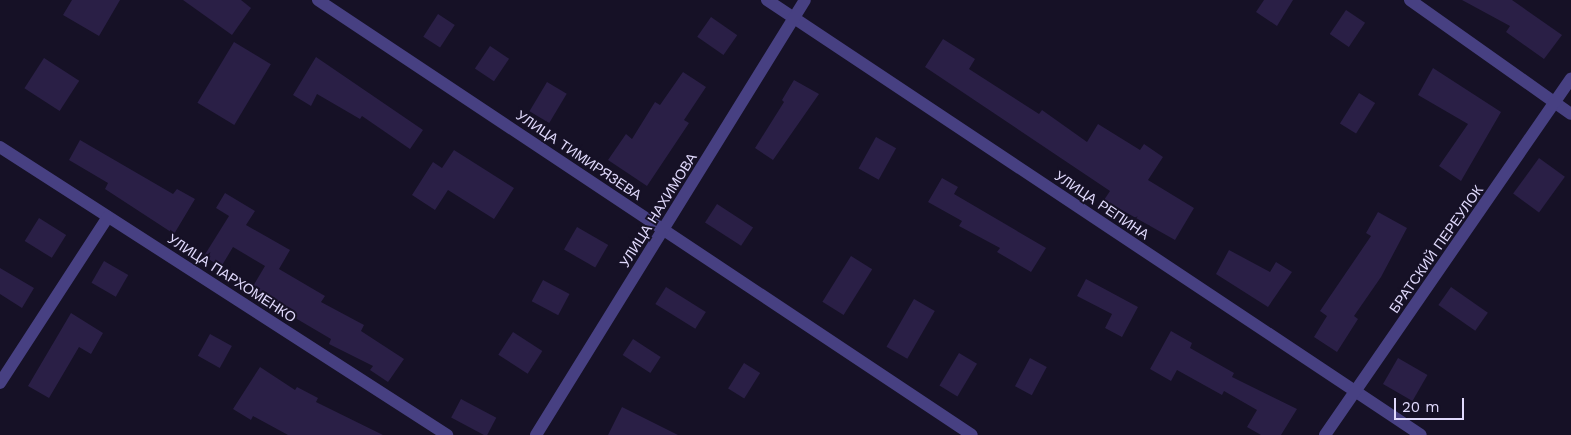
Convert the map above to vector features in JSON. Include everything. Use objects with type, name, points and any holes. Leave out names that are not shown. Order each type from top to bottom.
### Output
[{"type":"street","name":"УЛИЦА ТИМИРЯЗЕВА","points":[[318,0],[972,435]]},
{"type":"street","name":"УЛИЦА РЕПИНА","points":[[766,0],[1421,435]]},
{"type":"street","name":"УЛИЦА НАХИМОВА","points":[[536,435],[805,0]]},
{"type":"street","points":[[1410,0],[1571,114]]},
{"type":"street","name":"БРАТСКИЙ ПЕРЕУЛОК","points":[[1325,435],[1571,79]]},
{"type":"street","name":"УЛИЦА ПАРХОМЕНКО","points":[[0,147],[447,435]]},
{"type":"street","points":[[0,384],[108,217]]},
{"type":"building","points":[[72,0],[120,0],[99,36],[63,15]]},
{"type":"building","points":[[183,0],[241,0],[251,8],[232,35]]},
{"type":"building","points":[[1264,0],[1293,0],[1277,26],[1256,12]]},
{"type":"building","points":[[1462,0],[1512,0],[1562,35],[1544,59],[1506,32],[1510,26]]},
{"type":"building","points":[[1346,10],[1365,23],[1349,47],[1330,34]]},
{"type":"building","points":[[438,14],[455,25],[440,48],[423,37]]},
{"type":"building","points":[[711,17],[737,35],[723,55],[697,37]]},
{"type":"building","points":[[943,39],[975,59],[969,69],[1039,114],[1042,110],[1087,142],[1098,124],[1140,150],[1144,144],[1163,157],[1148,180],[1194,208],[1175,240],[1104,200],[1110,191],[925,67]]},
{"type":"building","points":[[234,42],[271,64],[234,125],[197,103]]},
{"type":"building","points":[[490,46],[509,59],[494,81],[475,68]]},
{"type":"building","points":[[316,57],[423,130],[410,149],[362,116],[360,119],[317,94],[311,106],[293,95]]},
{"type":"building","points":[[44,58],[79,81],[60,111],[24,88]]},
{"type":"building","points":[[1433,68],[1501,112],[1461,181],[1439,166],[1468,124],[1418,95]]},
{"type":"building","points":[[683,72],[706,87],[684,120],[689,123],[647,186],[608,160],[626,134],[632,139],[655,102],[660,105]]},
{"type":"building","points":[[794,80],[819,94],[773,160],[755,148],[784,102],[782,100]]},
{"type":"building","points":[[547,82],[567,94],[549,123],[529,111]]},
{"type":"building","points":[[1359,93],[1375,103],[1356,134],[1340,124]]},
{"type":"building","points":[[876,137],[896,148],[879,180],[859,168]]},
{"type":"building","points":[[80,140],[173,194],[177,189],[195,199],[174,234],[105,189],[108,183],[69,160]]},
{"type":"building","points":[[454,150],[514,188],[494,219],[448,190],[435,210],[412,195],[433,162],[442,168]]},
{"type":"building","points":[[1539,158],[1565,177],[1539,212],[1513,194]]},
{"type":"building","points":[[942,178],[958,187],[954,194],[1046,248],[1031,272],[997,252],[1000,248],[959,226],[962,221],[928,202]]},
{"type":"building","points":[[225,193],[255,211],[246,225],[290,250],[279,269],[325,296],[321,302],[364,325],[361,331],[404,359],[388,382],[370,370],[373,366],[329,344],[331,339],[280,309],[282,305],[252,288],[265,266],[233,247],[221,267],[204,256],[229,216],[216,208]]},
{"type":"building","points":[[717,204],[753,227],[741,246],[705,222]]},
{"type":"building","points":[[1378,212],[1407,228],[1381,277],[1354,316],[1358,319],[1337,352],[1314,337],[1327,316],[1320,311],[1371,236],[1366,233]]},
{"type":"building","points":[[39,218],[66,235],[52,258],[25,241]]},
{"type":"building","points":[[577,227],[608,245],[595,268],[564,250]]},
{"type":"building","points":[[1229,250],[1270,272],[1276,262],[1292,272],[1268,307],[1216,274]]},
{"type":"building","points":[[851,256],[872,269],[844,315],[822,302]]},
{"type":"building","points":[[104,261],[128,275],[116,297],[92,283]]},
{"type":"building","points":[[0,268],[34,288],[22,308],[0,294]]},
{"type":"building","points":[[1086,279],[1138,307],[1122,337],[1105,328],[1112,314],[1077,296]]},
{"type":"building","points":[[543,280],[569,294],[558,315],[532,301]]},
{"type":"building","points":[[666,287],[706,312],[695,329],[655,304]]},
{"type":"building","points":[[1451,287],[1488,313],[1475,331],[1438,305]]},
{"type":"building","points":[[914,299],[935,311],[907,359],[886,347]]},
{"type":"building","points":[[71,313],[103,333],[91,354],[79,347],[49,398],[28,386]]},
{"type":"building","points":[[1171,331],[1192,343],[1190,348],[1234,373],[1232,377],[1297,409],[1281,435],[1261,435],[1247,427],[1257,410],[1224,391],[1222,395],[1177,370],[1171,381],[1150,369]]},
{"type":"building","points":[[513,332],[542,351],[528,374],[498,355]]},
{"type":"building","points":[[210,334],[232,346],[220,368],[198,356]]},
{"type":"building","points":[[633,339],[661,357],[650,373],[623,355]]},
{"type":"building","points":[[959,353],[977,364],[957,396],[939,386]]},
{"type":"building","points":[[1030,358],[1047,367],[1032,395],[1015,386]]},
{"type":"building","points":[[1398,358],[1427,375],[1412,401],[1383,384]]},
{"type":"building","points":[[744,363],[760,373],[744,399],[728,388]]},
{"type":"building","points":[[260,367],[295,390],[297,387],[318,398],[316,402],[383,435],[288,435],[253,416],[251,420],[233,409]]},
{"type":"building","points":[[461,399],[496,418],[487,435],[484,435],[451,418]]},
{"type":"building","points":[[622,407],[678,435],[608,435]]}]
